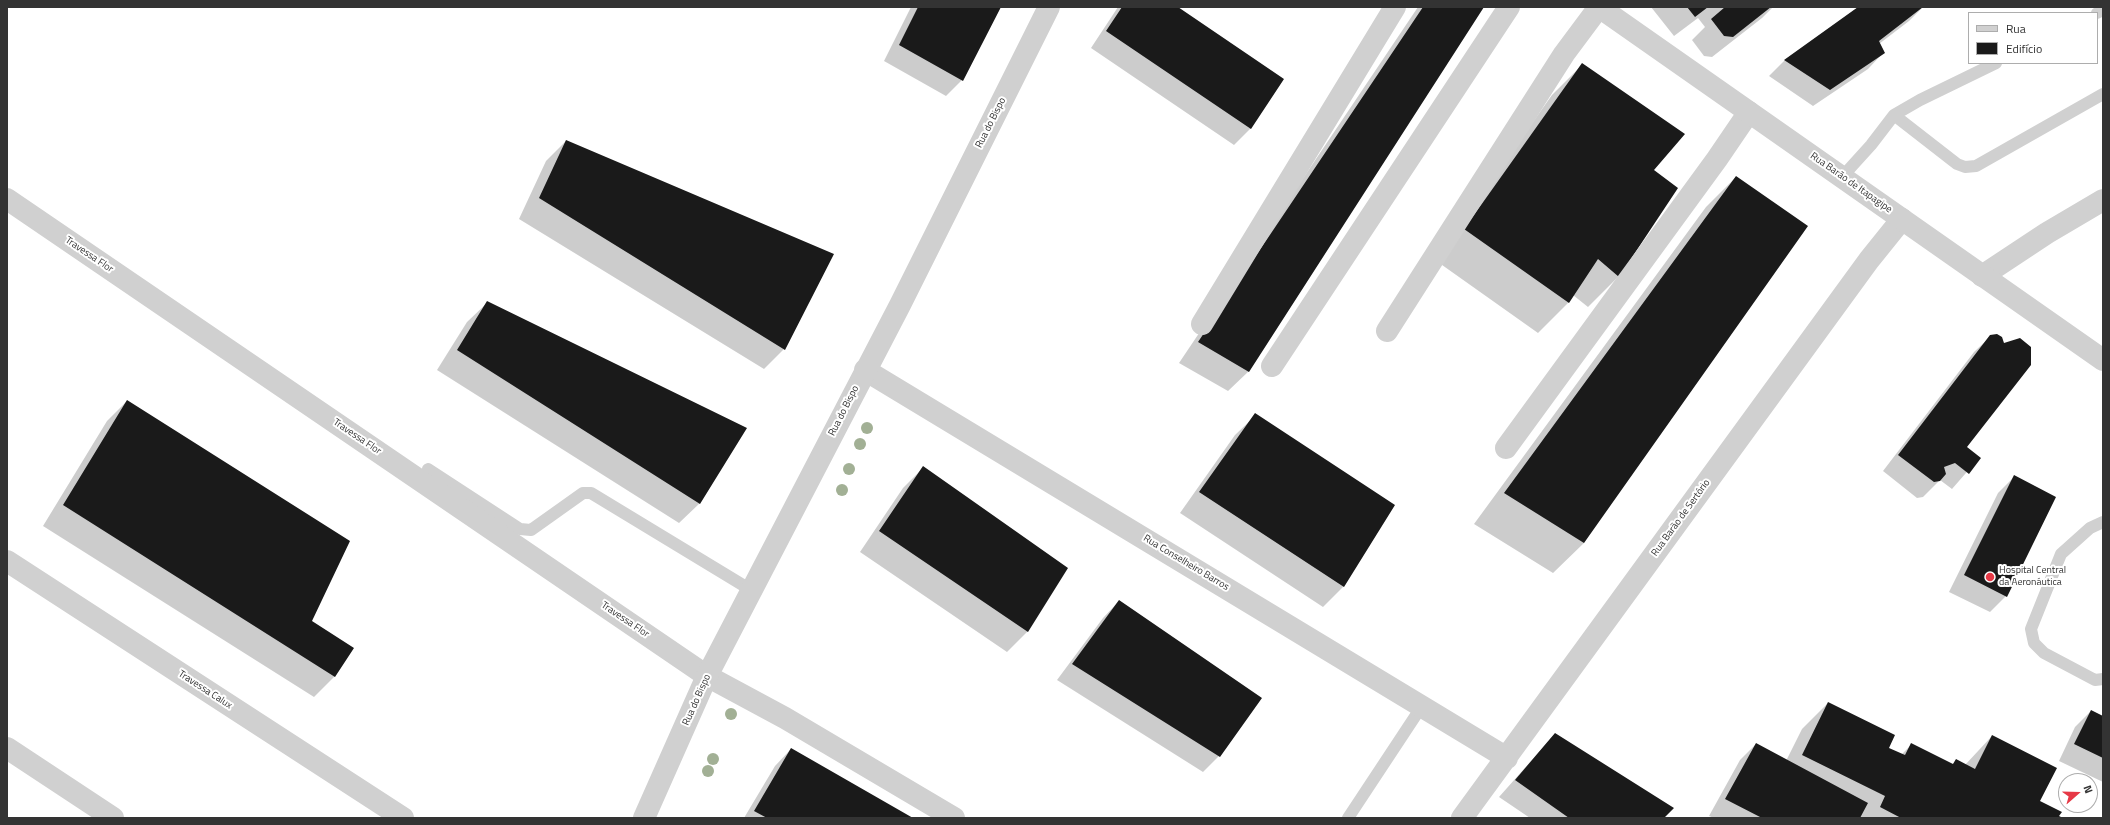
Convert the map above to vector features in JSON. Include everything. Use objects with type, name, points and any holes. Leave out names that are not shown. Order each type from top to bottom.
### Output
[{"type":"street","name":"Rua do Bispo","points":[[644,818],[707,676],[900,305],[1049,7]]},
{"type":"street","points":[[1202,324],[1395,7]]},
{"type":"street","points":[[1272,366],[1509,7]]},
{"type":"street","points":[[1387,331],[1564,54],[1599,7]]},
{"type":"street","name":"Rua Barão de Itapagipe","points":[[1599,7],[2103,360]]},
{"type":"street","points":[[1506,448],[1717,159],[1749,112]]},
{"type":"street","name":"Travessa Flor","points":[[7,199],[707,676],[785,718],[954,818]]},
{"type":"street","points":[[1982,276],[2048,233],[2103,200]]},
{"type":"street","name":"Rua Barão de Sertório","points":[[1462,818],[1864,266],[1902,219]]},
{"type":"street","name":"Rua Conselheiro Barros","points":[[865,370],[1507,758]]},
{"type":"street","name":"Travessa Calux","points":[[7,561],[403,818]]},
{"type":"street","points":[[7,748],[113,818]]},
{"type":"lane","points":[[1842,177],[1871,145],[1894,116],[1920,100],[1994,64]]},
{"type":"lane","points":[[1894,116],[1957,164],[1965,167],[1976,166],[2103,94]]},
{"type":"lane","points":[[428,469],[520,529],[531,530],[583,493],[591,493],[751,590]]},
{"type":"lane","points":[[2103,522],[2090,528],[2061,554],[2031,629],[2034,642],[2044,653],[2095,680],[2103,679]]},
{"type":"lane","points":[[1348,818],[1422,706]]},
{"type":"building","points":[[918,7],[1001,7],[963,81],[899,45]]},
{"type":"building","points":[[1122,7],[1178,7],[1284,79],[1251,129],[1106,31]]},
{"type":"building","points":[[1423,7],[1484,7],[1249,372],[1198,342]]},
{"type":"building","points":[[1687,7],[1708,7],[1695,17]]},
{"type":"building","points":[[1725,7],[1771,7],[1733,37],[1724,36],[1711,19]]},
{"type":"building","points":[[1858,7],[1923,7],[1879,41],[1885,53],[1830,90],[1784,60]]},
{"type":"building","points":[[1582,63],[1685,134],[1654,170],[1678,188],[1619,277],[1598,259],[1569,303],[1464,229]]},
{"type":"building","points":[[566,140],[834,254],[785,350],[539,198]]},
{"type":"building","points":[[1736,176],[1808,226],[1584,543],[1504,493]]},
{"type":"building","points":[[487,301],[747,428],[700,504],[457,350]]},
{"type":"building","points":[[1997,334],[2002,337],[2004,343],[2020,338],[2031,347],[2031,365],[1967,447],[1981,458],[1969,474],[1955,463],[1944,467],[1946,474],[1940,481],[1934,482],[1898,455],[1990,335]]},
{"type":"building","points":[[127,400],[350,541],[312,621],[354,648],[335,677],[63,505]]},
{"type":"building","points":[[1255,413],[1395,505],[1344,587],[1199,492]]},
{"type":"building","points":[[923,466],[1068,568],[1028,632],[879,531]]},
{"type":"building","points":[[2014,475],[2056,497],[2007,597],[1964,575]]},
{"type":"building","points":[[1119,600],[1262,698],[1220,757],[1072,664]]},
{"type":"building","points":[[1828,702],[1895,735],[1889,748],[1905,755],[1911,743],[1953,764],[1956,759],[1975,769],[1992,735],[2057,768],[2040,801],[2058,810],[2058,813],[2061,813],[2059,816],[2063,818],[1901,818],[1880,807],[1885,796],[1802,755]]},
{"type":"building","points":[[2091,710],[2103,716],[2103,758],[2074,744]]},
{"type":"building","points":[[1555,733],[1674,808],[1664,818],[1569,818],[1515,780]]},
{"type":"building","points":[[1756,743],[1868,803],[1860,818],[1762,818],[1725,799]]},
{"type":"building","points":[[791,748],[913,818],[767,818],[754,811]]},
{"type":"place","name":"Hospital Central da Aeronáutica","points":[[1990,577]]}]
